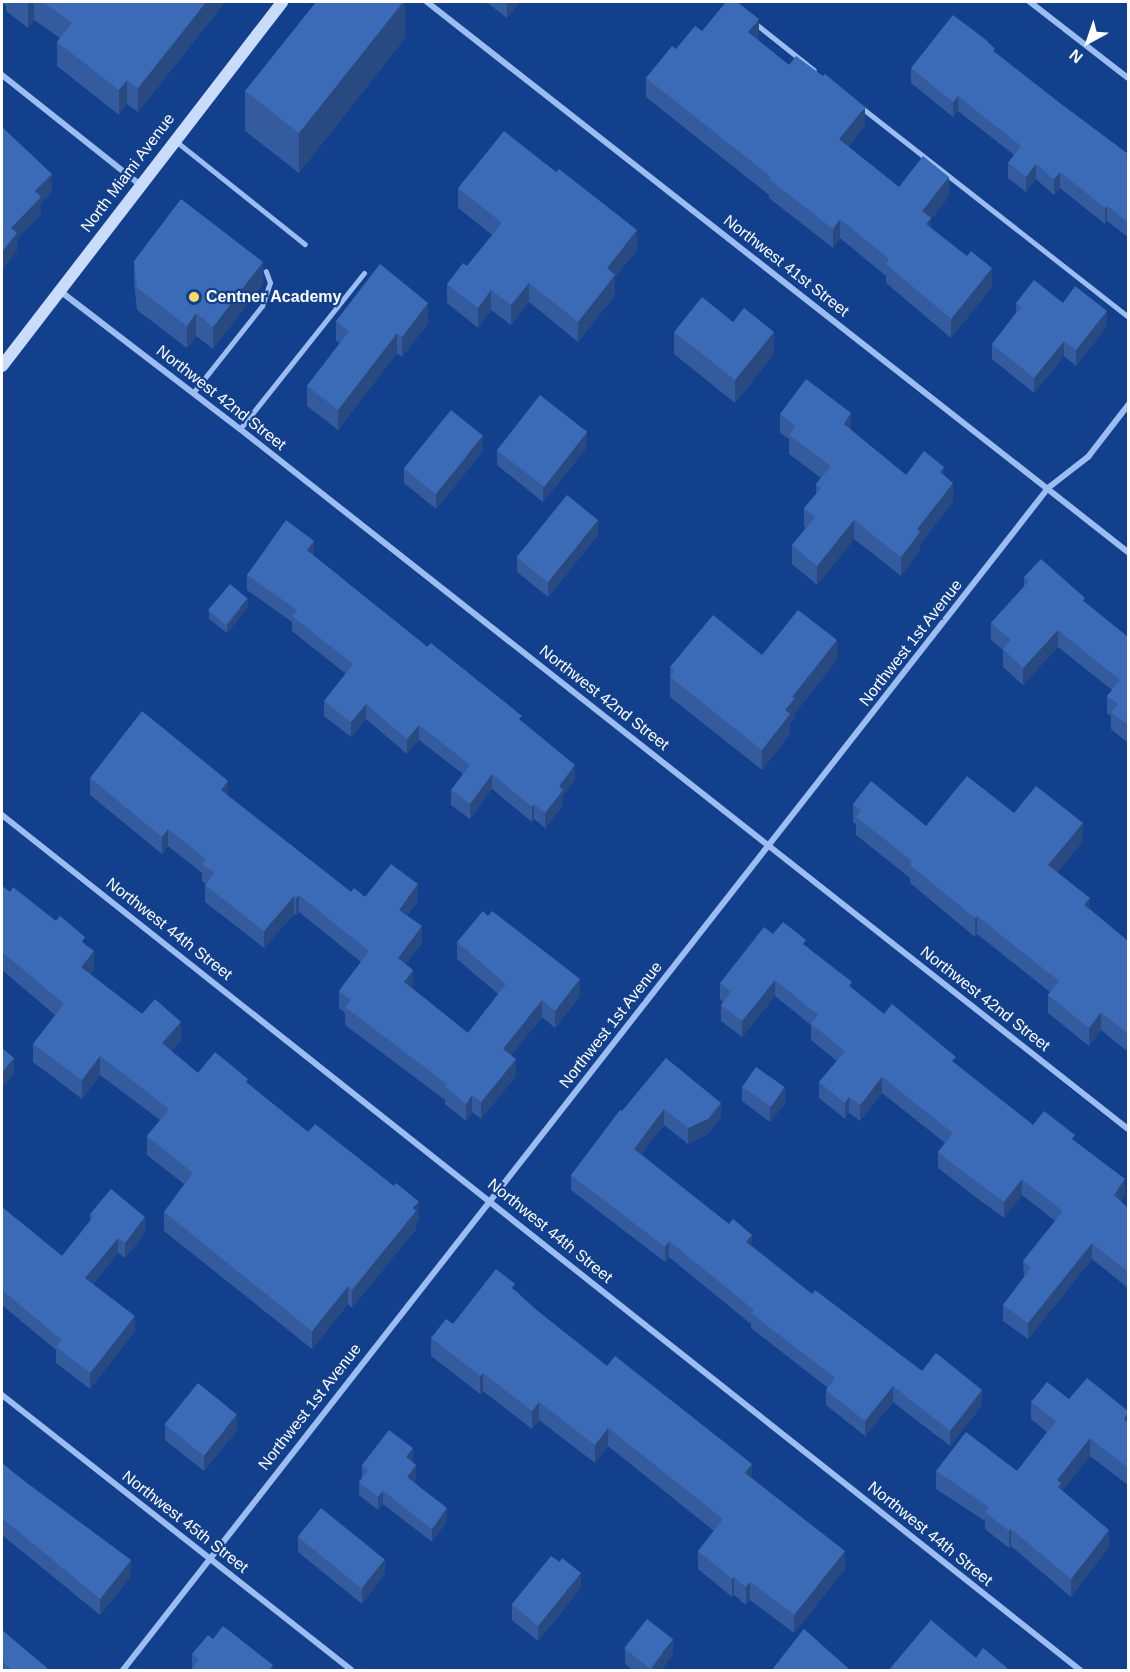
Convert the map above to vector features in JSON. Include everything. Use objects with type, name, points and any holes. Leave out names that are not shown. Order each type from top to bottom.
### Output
[{"type":"main road","name":"North Miami Avenue","points":[[2,366],[139,184],[282,2]]},
{"type":"street","name":"Northwest 41st Street","points":[[427,2],[1128,552]]},
{"type":"street","points":[[1030,2],[1128,78]]},
{"type":"street","points":[[2,75],[139,184]]},
{"type":"street","name":"Northwest 42nd Street","points":[[60,291],[194,393],[770,845],[1128,1130]]},
{"type":"street","name":"Northwest 1st Avenue","points":[[123,1671],[489,1199],[770,845],[1048,488],[1088,457],[1128,405]]},
{"type":"street","name":"Northwest 44th Street","points":[[2,815],[489,1199],[1080,1671]]},
{"type":"street","name":"Northwest 45th Street","points":[[2,1395],[351,1671]]},
{"type":"lane","points":[[746,16],[819,74]]},
{"type":"lane","points":[[855,102],[1128,316]]},
{"type":"lane","points":[[174,139],[305,244]]},
{"type":"lane","points":[[194,393],[262,306],[270,283],[266,272]]},
{"type":"lane","points":[[240,429],[364,273]]},
{"type":"building","points":[[43,2],[206,2],[138,88],[127,80],[119,90],[57,42],[72,23]]},
{"type":"building","points":[[316,2],[403,2],[299,133],[245,91]]},
{"type":"building","points":[[726,2],[737,2],[759,19],[748,32],[789,65],[796,56],[823,76],[825,74],[865,107],[839,139],[899,187],[923,156],[949,177],[922,211],[931,218],[926,224],[967,256],[971,251],[992,268],[951,319],[886,264],[889,259],[840,219],[833,229],[646,78],[672,46],[676,49],[695,26],[702,31]]},
{"type":"building","points":[[953,15],[985,39],[995,49],[993,51],[1128,154],[1128,222],[1107,206],[1105,208],[1060,172],[1054,179],[1036,164],[1026,177],[1008,163],[1021,146],[958,96],[953,102],[911,68]]},
{"type":"building","points":[[2,127],[52,174],[35,191],[41,197],[11,228],[17,233],[2,252]]},
{"type":"building","points":[[504,131],[556,172],[559,169],[637,230],[607,268],[615,275],[578,322],[529,283],[511,305],[491,290],[478,308],[447,284],[463,263],[467,266],[502,223],[458,188]]},
{"type":"building","name":"Centner Academy","points":[[181,199],[263,262],[213,327],[196,313],[187,326],[137,288],[134,261]]},
{"type":"building","points":[[380,264],[428,303],[402,337],[397,333],[338,410],[307,386],[349,331],[336,321]]},
{"type":"building","points":[[1034,280],[1063,303],[1075,286],[1107,311],[1076,350],[1064,341],[1034,378],[992,344],[1021,307],[1016,303]]},
{"type":"building","points":[[702,297],[733,322],[744,308],[774,332],[735,380],[674,332]]},
{"type":"building","points":[[806,379],[851,413],[844,424],[906,475],[924,451],[944,467],[940,472],[953,483],[917,529],[920,532],[901,557],[854,520],[817,566],[792,545],[815,517],[804,508],[821,488],[816,484],[831,466],[789,435],[795,426],[780,414]]},
{"type":"building","points":[[540,395],[587,432],[544,487],[497,450]]},
{"type":"building","points":[[451,410],[483,436],[436,494],[404,468]]},
{"type":"building","points":[[567,495],[598,520],[548,582],[517,557]]},
{"type":"building","points":[[286,520],[314,541],[307,550],[427,647],[431,643],[522,716],[519,719],[575,765],[559,786],[563,790],[545,813],[534,804],[532,807],[492,774],[470,804],[451,790],[470,765],[419,725],[407,739],[366,704],[351,722],[324,701],[353,664],[292,616],[297,610],[247,575]]},
{"type":"building","points":[[1041,559],[1085,598],[1083,601],[1128,637],[1128,725],[1111,712],[1118,704],[1107,696],[1120,680],[1058,630],[1023,668],[1003,649],[1011,640],[991,623],[1029,581],[1024,577]]},
{"type":"building","points":[[230,584],[248,599],[226,625],[208,610]]},
{"type":"building","points":[[798,610],[837,640],[792,697],[795,698],[785,710],[790,714],[762,750],[670,677],[675,670],[670,667],[713,615],[762,655]]},
{"type":"building","points":[[142,711],[228,781],[221,790],[351,892],[354,888],[365,897],[391,864],[418,884],[399,910],[422,926],[398,958],[413,970],[404,982],[468,1033],[506,984],[457,942],[483,911],[488,916],[492,911],[580,979],[555,1011],[542,1000],[503,1049],[516,1059],[481,1102],[472,1095],[466,1104],[445,1087],[447,1084],[345,1007],[351,1000],[339,991],[369,951],[299,895],[296,898],[294,896],[264,931],[205,885],[215,873],[202,864],[206,859],[168,829],[162,837],[90,778]]},
{"type":"building","points":[[967,776],[1014,813],[1036,786],[1083,823],[1048,865],[1090,898],[1084,905],[1128,941],[1128,1034],[1101,1012],[1089,1028],[1048,995],[1059,981],[977,916],[975,918],[910,865],[912,861],[856,817],[861,810],[853,804],[871,781],[926,826]]},
{"type":"building","points":[[2,886],[10,892],[13,887],[56,921],[60,916],[85,937],[82,942],[94,951],[81,967],[142,1014],[155,999],[181,1022],[162,1043],[198,1073],[215,1052],[248,1079],[246,1082],[308,1132],[315,1124],[394,1186],[396,1183],[419,1202],[413,1208],[416,1211],[352,1290],[348,1286],[312,1331],[164,1212],[193,1173],[147,1136],[169,1109],[100,1056],[82,1080],[33,1044],[64,1004],[2,952]]},
{"type":"building","points":[[783,922],[806,940],[803,944],[852,982],[849,986],[884,1014],[892,1004],[956,1057],[952,1061],[1033,1125],[1044,1111],[1075,1135],[1072,1139],[1125,1179],[1114,1195],[1128,1208],[1128,1272],[1092,1243],[1028,1323],[1003,1305],[1031,1268],[1023,1261],[1063,1211],[1022,1179],[1004,1202],[970,1177],[938,1152],[953,1133],[882,1077],[860,1105],[849,1097],[845,1103],[819,1082],[845,1051],[811,1024],[818,1015],[775,980],[742,1021],[721,1005],[731,992],[720,983],[764,927],[773,934]]},
{"type":"building","points":[[2,1048],[14,1058],[2,1073]]},
{"type":"building","points":[[666,1058],[721,1103],[708,1119],[688,1128],[664,1109],[634,1149],[729,1224],[733,1219],[752,1235],[746,1242],[812,1294],[815,1290],[922,1371],[936,1353],[982,1390],[950,1431],[893,1386],[865,1421],[826,1390],[835,1378],[751,1313],[754,1310],[669,1241],[665,1247],[571,1175],[620,1110],[622,1111]]},
{"type":"building","points":[[756,1067],[785,1087],[771,1107],[742,1087]]},
{"type":"building","points":[[111,1189],[145,1217],[125,1243],[118,1238],[85,1278],[135,1316],[90,1373],[56,1347],[62,1340],[2,1290],[2,1207],[62,1256],[93,1217],[90,1214]]},
{"type":"building","points":[[496,1269],[515,1284],[512,1288],[534,1308],[607,1366],[615,1356],[752,1464],[745,1473],[845,1551],[794,1615],[750,1582],[746,1587],[734,1577],[732,1579],[698,1551],[723,1519],[608,1428],[595,1445],[539,1402],[532,1411],[483,1373],[480,1376],[431,1338],[446,1319],[453,1324]]},
{"type":"building","points":[[1087,1378],[1128,1411],[1124,1419],[1128,1423],[1128,1468],[1090,1438],[1057,1480],[1061,1483],[1058,1487],[1109,1530],[1071,1579],[1011,1529],[1009,1531],[985,1512],[989,1507],[936,1471],[966,1432],[1017,1471],[1056,1421],[1031,1402],[1047,1382],[1069,1399]]},
{"type":"building","points":[[198,1383],[237,1414],[204,1456],[165,1424]]},
{"type":"building","points":[[389,1430],[413,1448],[406,1457],[416,1465],[407,1477],[447,1508],[432,1529],[383,1491],[378,1497],[359,1482],[368,1470],[362,1465]]},
{"type":"building","points":[[2,1463],[131,1560],[100,1599],[2,1518]]},
{"type":"building","points":[[321,1508],[385,1560],[361,1588],[298,1537]]},
{"type":"building","points":[[551,1556],[560,1562],[562,1558],[581,1573],[538,1626],[512,1604]]},
{"type":"building","points":[[647,1619],[673,1639],[650,1668],[624,1648]]},
{"type":"building","points":[[931,1620],[976,1658],[983,1648],[1007,1668],[1004,1671],[888,1671]]},
{"type":"building","points":[[223,1626],[273,1665],[269,1671],[190,1671],[199,1660],[192,1654],[208,1635],[213,1639]]},
{"type":"building","points":[[804,1629],[849,1669],[848,1671],[771,1671]]},
{"type":"building","points":[[2,1630],[47,1668],[45,1671],[13,1671],[2,1661]]},
{"type":"place","name":"Centner Academy","points":[[194,297]]}]
